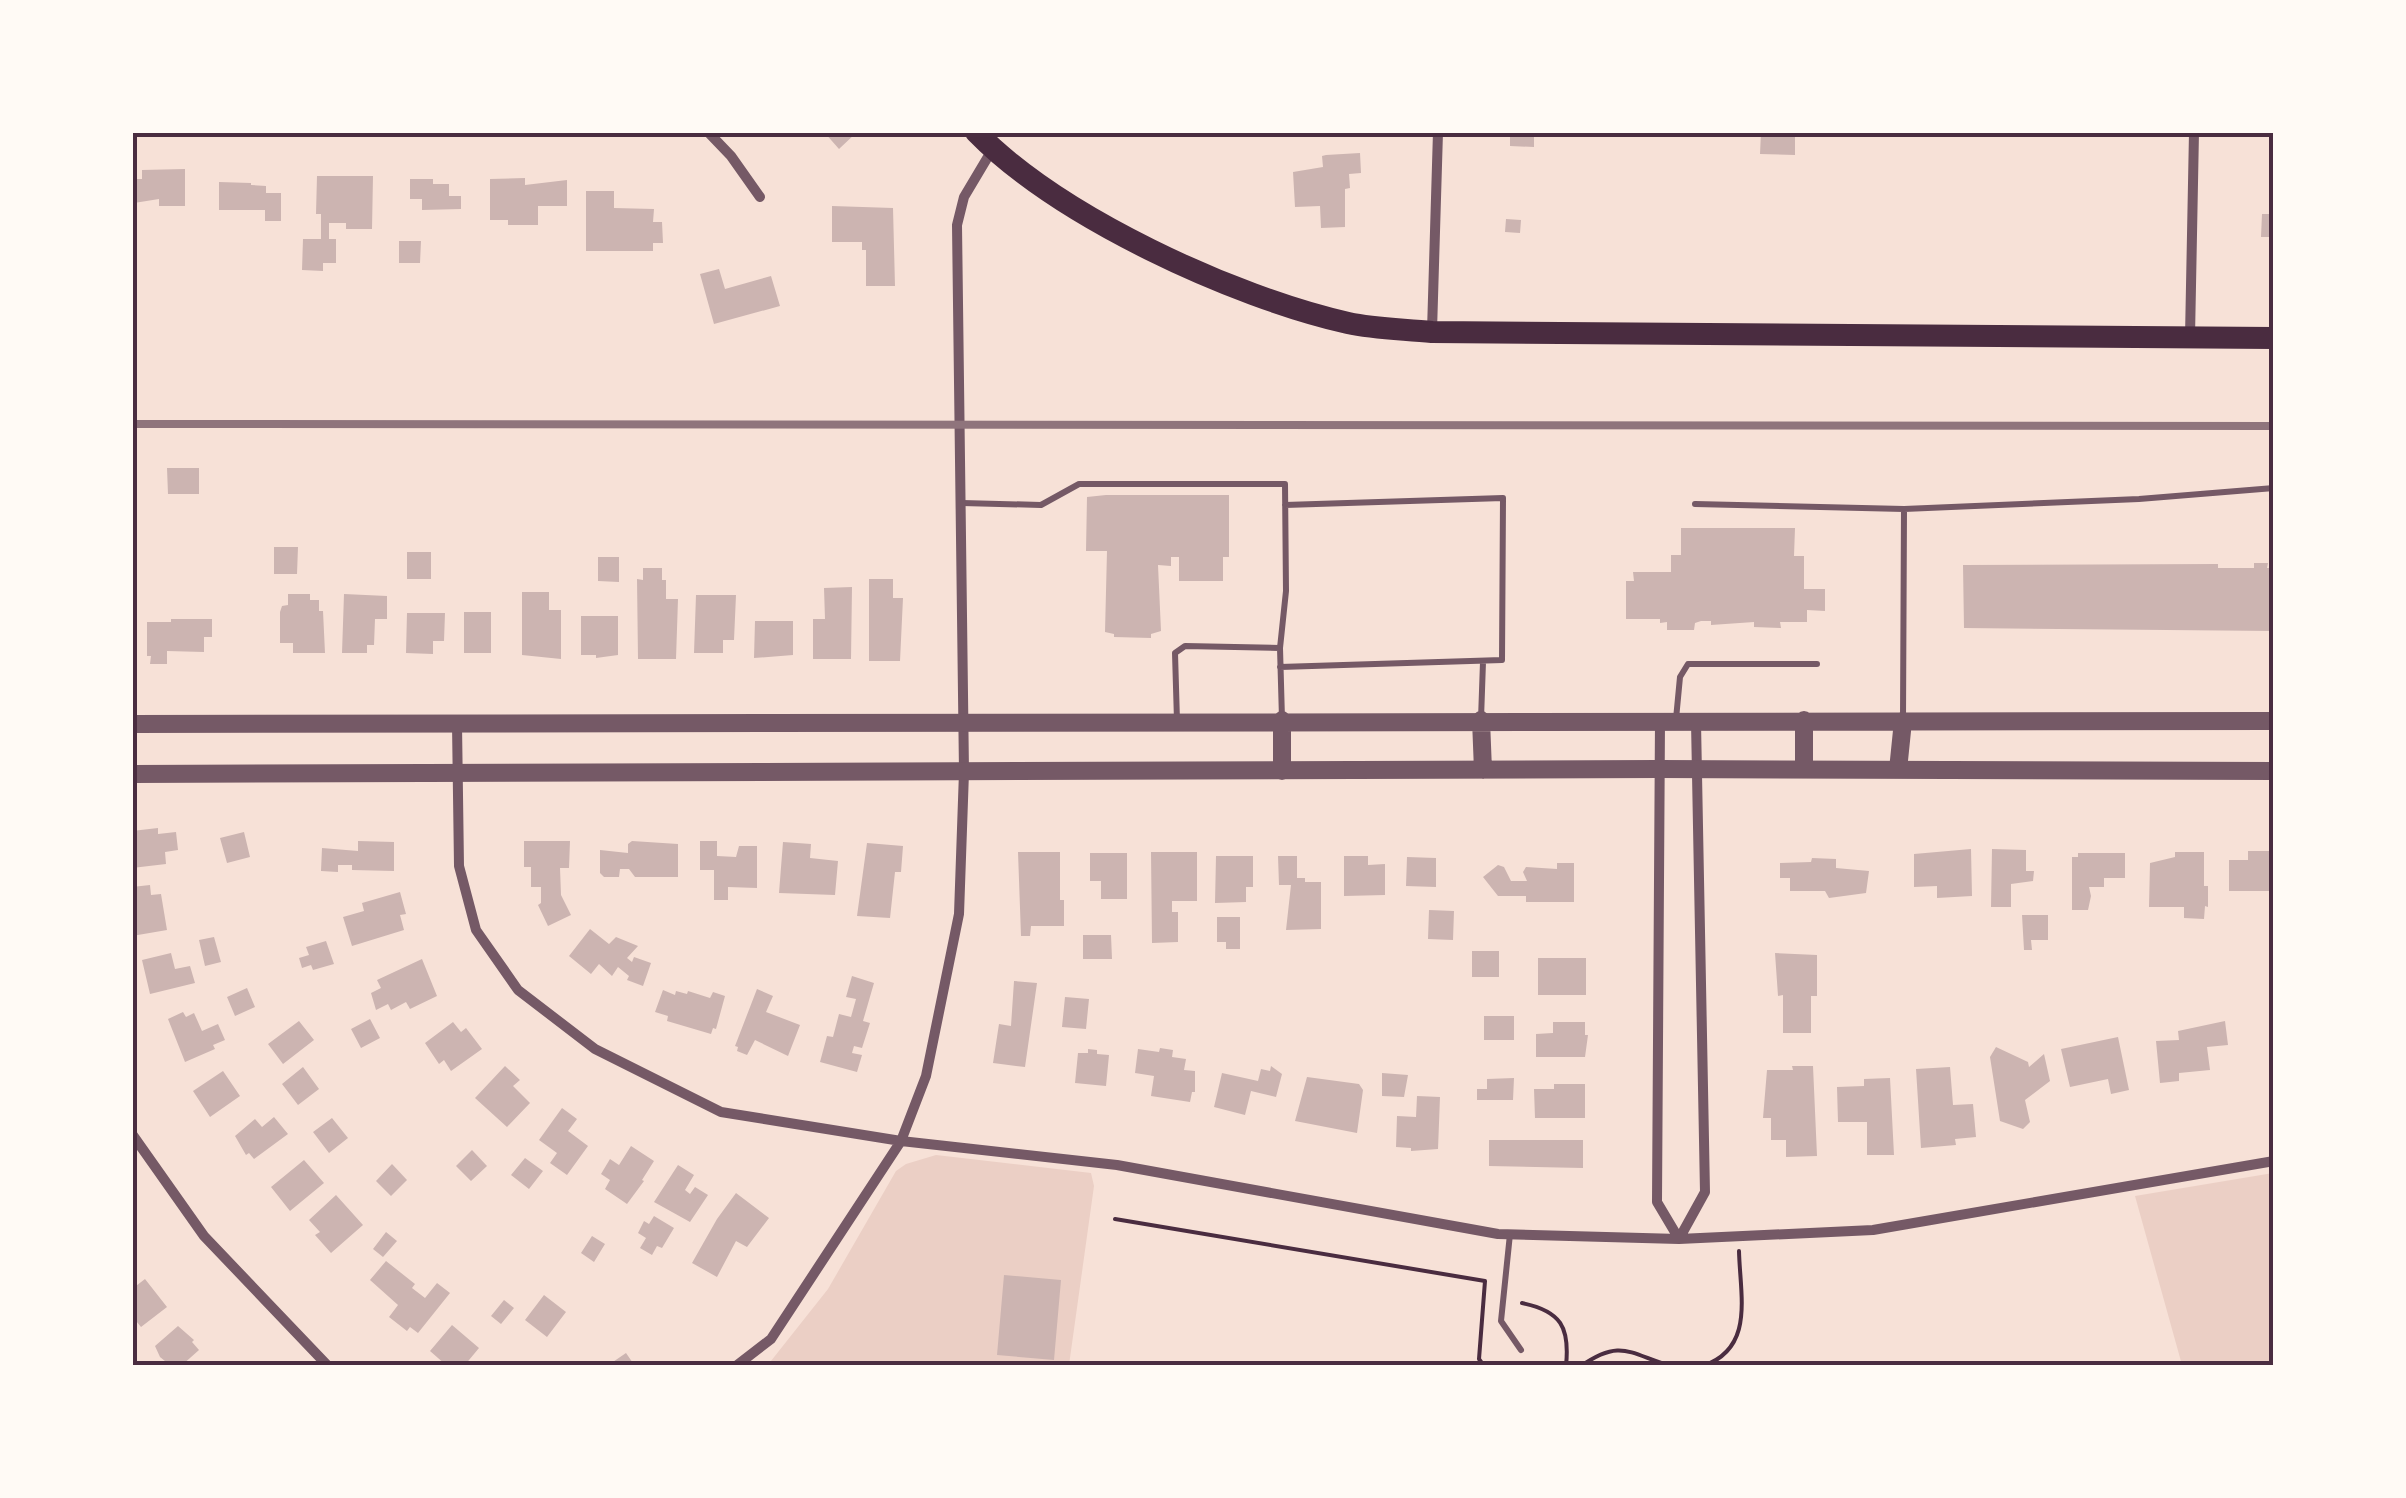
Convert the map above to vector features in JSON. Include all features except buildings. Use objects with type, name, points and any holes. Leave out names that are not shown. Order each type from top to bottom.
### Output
[{"type":"main road","points":[[984,141],[1085,212],[1202,275],[1350,324],[1432,332],[2274,338]]},
{"type":"street","points":[[708,132],[760,196]]},
{"type":"street","points":[[1432,332],[1438,132]]},
{"type":"street","points":[[2190,338],[2194,132]]},
{"type":"street","points":[[736,1366],[771,1339],[901,1141],[926,1076],[959,914],[964,772],[957,225],[984,141]]},
{"type":"street","points":[[1282,720],[1282,770]]},
{"type":"street","points":[[1481,720],[1483,770]]},
{"type":"street","points":[[1668,720],[1659,769],[1657,1202],[1679,1239]]},
{"type":"street","points":[[1679,1239],[1705,1192],[1696,720]]},
{"type":"street","points":[[1804,720],[1804,769]]},
{"type":"street","points":[[1898,770],[1903,720]]},
{"type":"street","points":[[132,724],[2274,721]]},
{"type":"street","points":[[457,724],[459,866],[476,930],[518,990],[595,1048],[721,1112],[901,1141],[1117,1165],[1510,1234],[1679,1239],[1873,1230],[2274,1161]]},
{"type":"street","points":[[132,774],[1659,769],[2274,772]]},
{"type":"street","points":[[132,1134],[204,1236],[328,1366]]},
{"type":"lane","points":[[962,503],[1040,505],[1079,484],[1285,484],[1282,720]]},
{"type":"lane","points":[[1695,504],[1904,509],[2139,499],[2274,488]]},
{"type":"lane","points":[[1280,667],[1502,660],[1503,498],[1285,505]]},
{"type":"lane","points":[[1903,720],[1904,509]]},
{"type":"lane","points":[[1177,720],[1175,653],[1185,646],[1280,648]]},
{"type":"lane","points":[[1481,720],[1483,662]]},
{"type":"lane","points":[[1668,720],[1680,676],[1688,664],[1817,664]]},
{"type":"lane","points":[[1510,1234],[1501,1321],[1521,1350]]},
{"type":"path","points":[[1115,1220],[1485,1281],[1479,1359],[1484,1366]]},
{"type":"path","points":[[1703,1366],[1734,1346],[1740,1332],[1739,1236]]},
{"type":"path","points":[[1522,1303],[1541,1307],[1564,1328],[1566,1366]]},
{"type":"path","points":[[1581,1366],[1612,1349],[1671,1366]]},
{"type":"shaded area","points":[[936,1155],[1091,1173],[1094,1186],[1069,1365],[767,1366],[828,1289],[896,1171]]},
{"type":"shaded area","points":[[2273,1173],[2273,1365],[2182,1365],[2135,1196]]},
{"type":"railway","points":[[132,424],[2274,426]]}]
